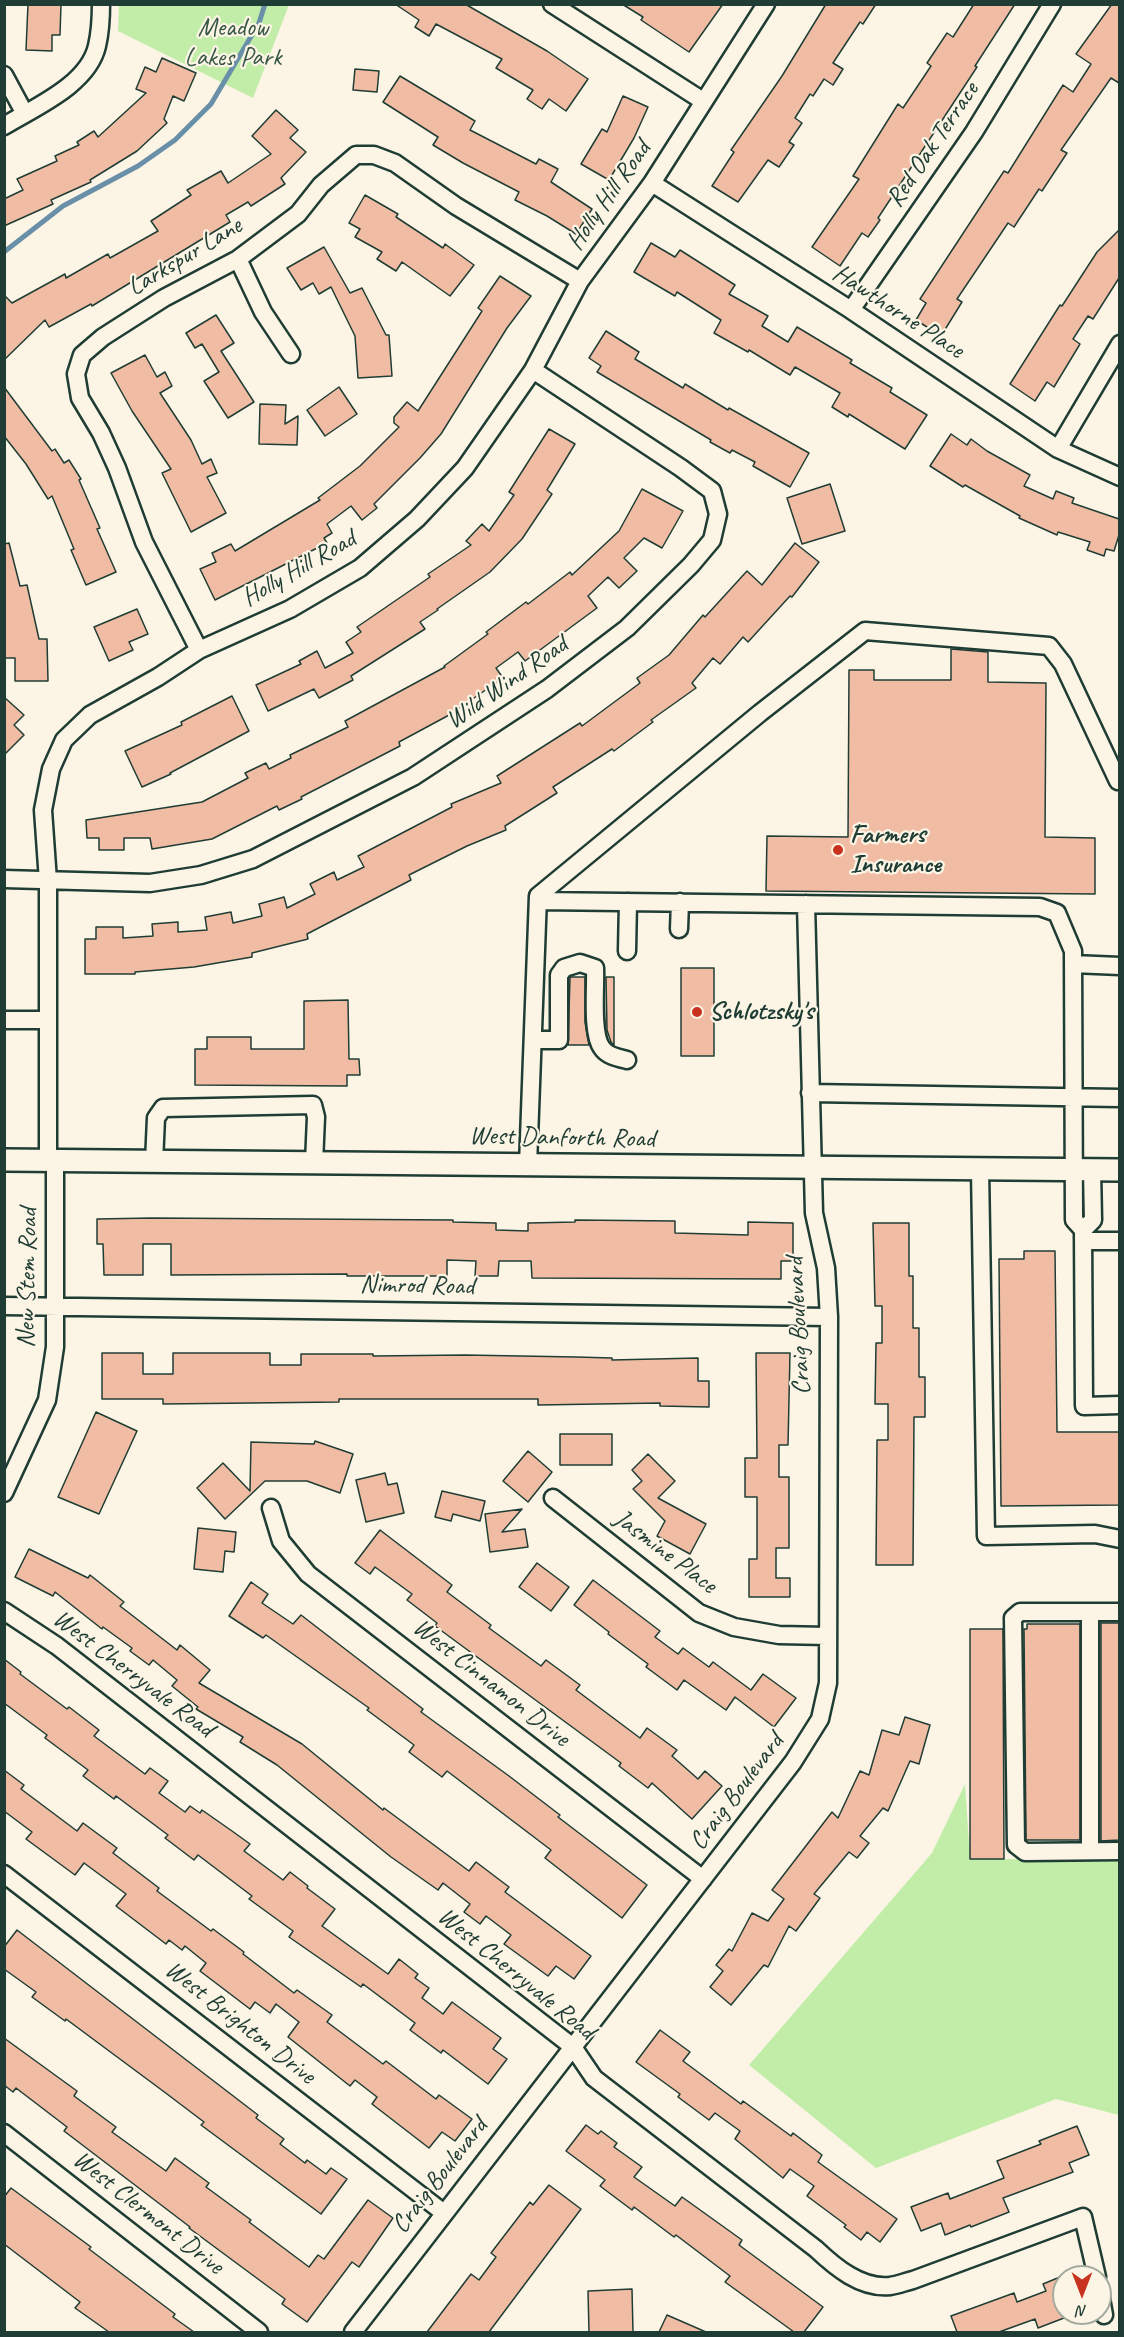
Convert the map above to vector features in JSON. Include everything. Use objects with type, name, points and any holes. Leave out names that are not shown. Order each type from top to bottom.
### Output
[{"type":"main road","name":"West Danforth Road","points":[[4,1160],[1119,1170]]},
{"type":"street","points":[[4,126],[64,91],[87,68],[97,48],[101,4]]},
{"type":"street","points":[[552,4],[703,101]]},
{"type":"street","name":"Holly Hill Road","points":[[51,1161],[48,881],[43,810],[51,769],[64,740],[90,715],[158,677],[199,650],[290,609],[360,568],[417,519],[465,468],[533,370],[580,281],[652,183],[766,4]]},
{"type":"street","name":"Red Oak Terrace","points":[[851,310],[975,132],[1052,4]]},
{"type":"street","points":[[4,75],[25,114]]},
{"type":"street","name":"Larkspur Lane","points":[[199,650],[144,542],[117,468],[101,433],[80,398],[76,374],[82,355],[103,337],[164,298],[238,259],[298,214],[321,185],[339,167],[356,155],[374,155],[395,163],[456,206],[580,281]]},
{"type":"street","name":"Hawthorne Place","points":[[652,183],[851,310],[1058,449],[1119,477]]},
{"type":"street","points":[[238,259],[263,312],[291,354]]},
{"type":"street","points":[[1058,449],[1119,344]]},
{"type":"street","name":"Wild Wind Road","points":[[4,879],[150,883],[201,875],[253,859],[413,777],[538,695],[627,628],[691,565],[712,540],[718,514],[712,491],[533,370]]},
{"type":"street","points":[[528,1165],[538,896],[760,713],[865,631],[1049,646],[1063,664],[1119,782]]},
{"type":"street","points":[[538,901],[1040,907],[1057,913],[1073,951],[1073,1097],[1083,1170],[1093,1220],[1083,1235],[1084,1406],[1119,1406]]},
{"type":"street","points":[[627,951],[628,902]]},
{"type":"street","points":[[679,928],[680,902]]},
{"type":"street","name":"Craig Boulevard","points":[[353,2332],[793,1762],[820,1719],[828,1683],[829,1317],[826,1268],[814,1213],[806,904]]},
{"type":"street","points":[[533,1040],[559,1040],[559,975],[564,968],[580,957],[596,969],[597,1037],[602,1049],[611,1055],[627,1060]]},
{"type":"street","points":[[1073,964],[1119,966]]},
{"type":"street","points":[[4,1020],[48,1020]]},
{"type":"street","points":[[810,1093],[1119,1098]]},
{"type":"street","points":[[154,1162],[156,1118],[164,1108],[313,1105],[316,1117],[314,1163]]},
{"type":"street","name":"New Stem Road","points":[[4,1493],[47,1400],[55,1347],[56,1306],[51,1161]]},
{"type":"street","points":[[980,1169],[986,1536],[1095,1534],[1119,1539]]},
{"type":"street","points":[[1083,1235],[1119,1241]]},
{"type":"street","name":"Nimrod Road","points":[[4,1306],[829,1317]]},
{"type":"street","name":"Jasmine Place","points":[[553,1498],[699,1613],[734,1627],[779,1635],[827,1636]]},
{"type":"street","name":"West Cinnamon Drive","points":[[271,1508],[281,1541],[308,1574],[703,1879]]},
{"type":"street","name":"West Cherryvale Road","points":[[4,1611],[57,1646],[573,2047],[594,2078],[816,2250],[841,2272],[865,2282],[888,2286],[913,2280],[1083,2217],[1094,2265]]},
{"type":"street","points":[[1119,1612],[1020,1612],[1013,1618],[1016,1845],[1025,1852],[1119,1851]]},
{"type":"street","points":[[1090,1612],[1090,1851]]},
{"type":"street","name":"West Brighton Drive","points":[[4,1874],[444,2213]]},
{"type":"street","name":"West Clermont Drive","points":[[4,2133],[259,2332]]},
{"type":"green space","name":"Meadow Lakes Park","points":[[119,4],[289,5],[253,98],[118,31]]},
{"type":"green space","points":[[965,1784],[970,1859],[1119,1859],[1119,2115],[1056,2099],[876,2168],[749,2065],[932,1853]]},
{"type":"building","points":[[28,4],[61,4],[60,35],[52,35],[52,51],[26,50]]},
{"type":"building","points":[[395,4],[465,4],[547,51],[588,79],[566,111],[549,99],[542,109],[527,99],[533,90],[496,68],[502,59],[436,24],[429,36],[415,27],[419,20]]},
{"type":"building","points":[[622,4],[723,4],[689,52],[641,20],[643,17]]},
{"type":"building","points":[[826,4],[876,4],[863,24],[860,22],[833,63],[843,69],[833,85],[824,79],[813,96],[810,94],[795,118],[802,123],[789,142],[794,145],[779,167],[768,160],[738,202],[712,186],[734,152],[731,150],[782,76]]},
{"type":"building","points":[[974,4],[1015,4],[975,66],[977,67],[878,218],[880,220],[868,237],[862,233],[840,266],[812,247],[859,179],[853,176],[898,104],[903,108],[931,66],[927,63],[947,33],[953,37]]},
{"type":"building","points":[[1112,4],[1119,4],[1119,83],[1111,78],[1061,150],[1067,153],[1042,191],[1039,189],[1014,227],[1008,223],[957,299],[962,302],[941,336],[916,320],[926,303],[920,299],[1004,171],[1008,173],[1063,85],[1073,92],[1091,64],[1076,54]]},
{"type":"building","points":[[162,58],[196,73],[184,101],[173,96],[164,119],[167,123],[137,151],[90,180],[91,182],[51,200],[53,204],[4,226],[4,199],[23,190],[17,179],[57,161],[55,156],[79,145],[77,142],[94,131],[98,137],[146,93],[136,89],[145,67],[156,72]]},
{"type":"building","points":[[355,69],[379,71],[377,92],[353,90]]},
{"type":"building","points":[[400,76],[475,121],[470,130],[536,164],[539,159],[558,169],[551,182],[592,209],[576,234],[515,200],[519,192],[433,145],[438,137],[383,102]]},
{"type":"building","points":[[623,96],[648,107],[634,138],[609,180],[581,164],[602,129],[607,132]]},
{"type":"building","points":[[276,110],[298,130],[290,138],[306,152],[281,178],[285,184],[251,206],[248,202],[226,215],[230,222],[92,306],[91,304],[49,327],[45,320],[4,360],[4,295],[12,303],[65,274],[66,278],[108,254],[110,258],[158,231],[151,221],[191,195],[187,190],[221,171],[228,183],[271,154],[252,136]]},
{"type":"building","points":[[365,195],[398,214],[396,217],[443,248],[445,244],[474,265],[450,296],[402,262],[396,271],[377,259],[382,252],[355,237],[360,229],[349,223]]},
{"type":"building","points":[[1119,230],[1119,278],[1093,319],[1088,316],[1073,339],[1080,344],[1054,387],[1047,382],[1035,401],[1010,384],[1097,252]]},
{"type":"building","points":[[651,243],[675,257],[680,250],[735,285],[729,294],[768,316],[762,326],[788,342],[797,327],[852,360],[850,363],[892,388],[890,392],[927,415],[905,449],[849,414],[848,417],[832,407],[840,393],[795,367],[790,375],[749,350],[748,352],[714,333],[721,320],[677,292],[675,296],[634,272]]},
{"type":"building","points":[[324,247],[350,293],[362,288],[386,335],[389,335],[392,376],[358,378],[355,336],[331,287],[319,294],[313,283],[301,290],[287,268]]},
{"type":"building","points":[[500,276],[531,296],[507,328],[441,434],[374,504],[377,508],[362,520],[351,506],[327,524],[332,533],[324,538],[327,543],[215,600],[200,569],[216,562],[212,553],[231,544],[235,551],[320,500],[318,498],[360,466],[399,427],[394,423],[394,417],[407,402],[418,411],[482,311],[478,308]]},
{"type":"building","points":[[216,315],[234,343],[221,351],[254,402],[228,418],[204,381],[219,372],[202,344],[195,348],[186,333]]},
{"type":"building","points":[[606,331],[639,352],[635,359],[683,388],[685,384],[728,410],[729,408],[809,453],[790,487],[753,466],[755,462],[732,450],[730,453],[710,442],[711,440],[597,372],[601,366],[589,358]]},
{"type":"building","points":[[145,355],[157,377],[165,372],[172,386],[160,393],[191,440],[202,464],[211,459],[217,473],[207,477],[226,513],[191,532],[162,473],[171,469],[132,411],[111,373]]},
{"type":"building","points":[[4,387],[52,451],[55,449],[64,463],[69,460],[81,479],[79,480],[100,528],[97,529],[116,572],[86,585],[52,496],[48,499],[26,464],[4,436]]},
{"type":"building","points":[[339,387],[357,414],[325,436],[307,410]]},
{"type":"building","points":[[260,404],[286,405],[285,424],[298,416],[297,445],[259,444]]},
{"type":"building","points":[[549,429],[575,444],[547,490],[552,494],[522,539],[490,572],[420,622],[425,629],[351,676],[353,680],[319,698],[314,689],[268,711],[256,685],[301,664],[299,661],[317,651],[325,668],[353,653],[346,642],[361,632],[357,627],[430,577],[428,574],[471,545],[466,541],[482,524],[489,531],[514,495],[509,492]]},
{"type":"building","points":[[951,434],[967,445],[971,439],[987,451],[1030,475],[1024,486],[1053,499],[1056,491],[1074,498],[1072,503],[1119,519],[1119,535],[1114,551],[1106,549],[1104,556],[1087,550],[1090,542],[1058,532],[1057,535],[1019,518],[1020,516],[965,485],[963,487],[930,466]]},
{"type":"building","points":[[830,484],[845,531],[802,544],[787,498]]},
{"type":"building","points":[[642,489],[683,511],[662,548],[644,538],[624,558],[637,571],[619,588],[608,577],[588,596],[597,608],[525,661],[518,652],[496,668],[503,678],[451,714],[399,742],[400,746],[301,797],[302,799],[279,810],[277,806],[212,839],[152,849],[150,838],[124,838],[124,850],[99,850],[99,838],[87,838],[86,820],[202,802],[248,778],[245,773],[266,763],[269,769],[291,758],[290,755],[348,727],[345,721],[445,667],[526,602],[528,604],[570,572],[572,575],[619,531]]},
{"type":"building","points":[[9,543],[20,586],[27,585],[39,639],[47,639],[48,681],[15,681],[15,658],[4,658],[4,544]]},
{"type":"building","points":[[795,543],[819,562],[792,597],[790,596],[748,642],[743,637],[720,664],[713,658],[692,683],[696,688],[651,720],[653,722],[614,751],[612,749],[553,787],[557,793],[505,826],[506,830],[467,846],[409,875],[411,880],[307,934],[308,939],[252,953],[252,957],[194,967],[135,972],[135,974],[85,974],[85,939],[96,939],[96,927],[123,927],[123,938],[153,936],[152,924],[178,922],[178,932],[207,930],[205,917],[231,912],[233,923],[262,916],[259,904],[284,897],[287,908],[315,894],[310,884],[334,872],[337,880],[364,867],[358,856],[452,807],[451,804],[501,783],[497,776],[580,723],[582,726],[640,683],[637,678],[669,655],[703,615],[705,617],[747,571],[762,585]]},
{"type":"building","points":[[137,609],[148,634],[129,642],[133,650],[109,661],[94,627]]},
{"type":"building","points":[[951,649],[988,652],[988,682],[1046,683],[1045,837],[1095,838],[1095,894],[766,891],[767,836],[848,837],[849,670],[874,670],[874,680],[951,680]]},
{"type":"building","points":[[232,696],[249,731],[171,774],[142,787],[125,751],[182,725],[181,722]]},
{"type":"building","points":[[4,697],[24,715],[14,725],[24,735],[4,755]]},
{"type":"building","name":"Schlotzsky's","points":[[681,968],[714,968],[714,1056],[681,1056]]},
{"type":"building","points":[[570,977],[585,977],[585,1022],[589,1045],[568,1045]]},
{"type":"building","points":[[606,977],[614,977],[614,1045],[607,1030]]},
{"type":"building","points":[[348,1000],[349,1059],[359,1059],[360,1075],[347,1075],[347,1086],[195,1085],[195,1049],[207,1049],[207,1037],[251,1037],[251,1049],[304,1049],[304,1001]]},
{"type":"building","points":[[97,1219],[453,1220],[453,1222],[496,1223],[496,1230],[528,1231],[528,1223],[575,1222],[575,1220],[675,1221],[675,1233],[748,1235],[748,1222],[793,1223],[793,1261],[781,1261],[781,1279],[532,1278],[531,1261],[499,1261],[498,1276],[475,1276],[476,1261],[447,1260],[447,1276],[171,1275],[171,1244],[143,1244],[143,1275],[104,1275],[103,1244],[97,1244]]},
{"type":"building","points":[[873,1223],[909,1223],[909,1276],[913,1276],[913,1328],[919,1328],[919,1377],[925,1377],[925,1417],[914,1417],[913,1565],[876,1565],[877,1440],[888,1440],[888,1404],[875,1404],[876,1343],[882,1343],[882,1306],[875,1306]]},
{"type":"building","points":[[1024,1251],[1055,1251],[1057,1432],[1119,1432],[1119,1505],[1001,1506],[999,1259],[1024,1259]]},
{"type":"building","points":[[102,1353],[143,1353],[143,1374],[173,1374],[173,1353],[270,1353],[270,1365],[301,1365],[301,1354],[576,1357],[612,1358],[612,1360],[698,1358],[698,1381],[709,1381],[709,1407],[660,1406],[660,1403],[538,1405],[538,1399],[339,1399],[339,1402],[163,1404],[163,1399],[102,1399]]},
{"type":"building","points":[[756,1353],[790,1353],[788,1445],[779,1445],[779,1477],[789,1477],[789,1548],[776,1548],[776,1578],[790,1578],[790,1597],[749,1597],[749,1559],[757,1559],[757,1497],[745,1497],[745,1458],[757,1458]]},
{"type":"building","points":[[96,1412],[137,1431],[99,1514],[58,1497]]},
{"type":"building","points":[[560,1434],[612,1434],[612,1465],[560,1465]]},
{"type":"building","points":[[315,1441],[353,1454],[340,1493],[307,1481],[265,1481],[225,1519],[197,1488],[223,1463],[250,1491],[251,1442],[314,1444]]},
{"type":"building","points":[[528,1451],[552,1472],[528,1502],[503,1481]]},
{"type":"building","points":[[648,1454],[675,1481],[658,1498],[706,1524],[690,1554],[657,1536],[665,1521],[633,1489],[642,1481],[632,1470]]},
{"type":"building","points":[[385,1473],[388,1485],[397,1483],[404,1513],[366,1522],[356,1480]]},
{"type":"building","points":[[442,1491],[485,1501],[480,1521],[453,1514],[451,1521],[435,1517]]},
{"type":"building","points":[[522,1509],[502,1532],[525,1529],[528,1547],[490,1552],[485,1514]]},
{"type":"building","points":[[198,1528],[236,1532],[234,1552],[225,1551],[223,1572],[194,1569]]},
{"type":"building","points":[[380,1530],[452,1585],[447,1592],[491,1625],[489,1628],[541,1666],[546,1660],[580,1685],[576,1690],[640,1738],[647,1728],[677,1750],[672,1756],[698,1779],[705,1771],[722,1786],[692,1819],[652,1783],[648,1788],[619,1766],[621,1763],[435,1626],[437,1623],[407,1600],[412,1594],[375,1567],[370,1574],[355,1563]]},
{"type":"building","points":[[29,1549],[88,1578],[90,1575],[124,1602],[120,1606],[177,1650],[180,1645],[210,1670],[199,1683],[302,1744],[383,1810],[384,1808],[469,1871],[476,1862],[509,1887],[505,1892],[591,1956],[574,1979],[556,1966],[548,1976],[504,1944],[511,1935],[486,1916],[480,1924],[464,1912],[470,1904],[443,1883],[438,1890],[391,1857],[277,1765],[240,1742],[243,1737],[196,1709],[198,1707],[172,1686],[177,1680],[153,1660],[149,1665],[130,1651],[132,1648],[103,1627],[102,1629],[55,1592],[53,1596],[15,1577]]},
{"type":"building","points":[[537,1563],[569,1587],[551,1611],[519,1587]]},
{"type":"building","points":[[593,1580],[660,1631],[655,1637],[678,1654],[683,1648],[709,1667],[713,1662],[751,1690],[763,1674],[796,1698],[774,1727],[735,1697],[726,1710],[684,1680],[677,1690],[646,1667],[648,1664],[574,1605]]},
{"type":"building","points":[[251,1582],[268,1594],[262,1603],[293,1624],[301,1615],[423,1709],[421,1712],[560,1815],[558,1817],[647,1885],[622,1918],[545,1858],[551,1850],[447,1771],[442,1777],[409,1752],[414,1745],[367,1710],[369,1708],[266,1635],[263,1638],[229,1616]]},
{"type":"building","points":[[1101,1623],[1119,1623],[1119,1840],[1101,1841]]},
{"type":"building","points":[[1027,1624],[1080,1624],[1080,1840],[1026,1840],[1024,1629],[1027,1629]]},
{"type":"building","points":[[970,1629],[1003,1629],[1004,1859],[970,1859]]},
{"type":"building","points":[[4,1659],[21,1672],[20,1674],[99,1730],[94,1736],[145,1774],[150,1768],[168,1781],[159,1793],[185,1812],[190,1806],[200,1813],[202,1810],[250,1844],[244,1851],[283,1880],[290,1872],[308,1886],[307,1888],[335,1909],[322,1926],[388,1974],[399,1959],[418,1974],[415,1978],[429,1988],[422,1998],[443,2014],[452,2002],[501,2038],[493,2049],[507,2059],[488,2084],[443,2050],[441,2053],[410,2030],[415,2023],[363,1984],[361,1987],[289,1937],[293,1931],[249,1899],[252,1896],[198,1855],[194,1860],[165,1838],[168,1835],[116,1796],[114,1799],[83,1776],[88,1770],[4,1703]]},
{"type":"building","points":[[905,1717],[930,1725],[919,1764],[910,1761],[888,1811],[883,1808],[860,1836],[869,1843],[857,1858],[849,1852],[814,1894],[820,1898],[796,1931],[789,1926],[768,1967],[764,1965],[731,2005],[710,1987],[723,1971],[716,1965],[729,1949],[732,1951],[752,1913],[768,1921],[784,1899],[772,1890],[832,1812],[838,1818],[860,1771],[869,1775],[882,1730],[899,1735]]},
{"type":"building","points":[[4,1770],[24,1785],[21,1789],[77,1831],[83,1823],[117,1848],[113,1853],[159,1888],[157,1891],[244,1952],[243,1954],[294,1993],[297,1990],[332,2015],[327,2022],[383,2064],[386,2061],[436,2099],[439,2095],[472,2119],[455,2141],[442,2132],[429,2148],[372,2104],[377,2097],[355,2080],[350,2086],[288,2037],[299,2022],[276,2004],[270,2013],[255,2002],[250,2009],[200,1971],[206,1963],[185,1946],[182,1950],[169,1940],[166,1944],[116,1906],[126,1894],[84,1863],[75,1875],[26,1839],[32,1832],[4,1811]]},
{"type":"building","points":[[17,1930],[258,2115],[256,2118],[284,2139],[280,2144],[305,2163],[307,2160],[326,2174],[331,2168],[347,2179],[321,2214],[201,2125],[204,2122],[163,2091],[66,2019],[65,2021],[32,1997],[36,1992],[4,1969],[4,1947]]},
{"type":"building","points":[[660,2030],[690,2052],[683,2061],[741,2104],[743,2101],[791,2136],[793,2133],[822,2155],[818,2162],[897,2219],[880,2242],[867,2232],[861,2240],[844,2227],[846,2225],[807,2196],[814,2186],[790,2169],[783,2178],[735,2139],[740,2131],[715,2113],[709,2120],[678,2097],[680,2094],[636,2062]]},
{"type":"building","points":[[4,2038],[77,2091],[74,2096],[116,2127],[112,2132],[166,2171],[175,2158],[209,2183],[206,2187],[251,2220],[249,2222],[309,2267],[318,2255],[324,2259],[368,2200],[393,2218],[359,2267],[352,2262],[307,2322],[282,2304],[285,2299],[64,2131],[67,2127],[16,2088],[13,2092],[4,2085]]},
{"type":"building","points":[[586,2125],[598,2134],[601,2131],[617,2143],[614,2147],[642,2167],[634,2177],[675,2206],[682,2197],[742,2240],[739,2245],[823,2307],[804,2332],[794,2332],[725,2282],[730,2276],[676,2235],[674,2237],[634,2207],[632,2210],[600,2186],[605,2180],[566,2151]]},
{"type":"building","points":[[1077,2126],[1089,2155],[1069,2163],[1073,2172],[1003,2198],[1009,2212],[971,2227],[970,2225],[945,2235],[941,2223],[921,2231],[911,2207],[948,2193],[950,2199],[1004,2178],[997,2161],[1041,2144],[1039,2141]]},
{"type":"building","points":[[549,2185],[581,2209],[489,2332],[427,2332],[471,2274],[479,2280],[496,2257],[491,2253],[530,2202],[533,2205]]},
{"type":"building","points":[[11,2188],[91,2247],[89,2249],[175,2314],[173,2317],[194,2332],[109,2332],[75,2308],[80,2302],[4,2244],[4,2197]]},
{"type":"building","points":[[1052,2280],[1052,2323],[1038,2328],[1035,2319],[999,2332],[957,2332],[951,2316],[1014,2293],[1017,2302],[1046,2291],[1043,2284]]},
{"type":"building","points":[[632,2289],[633,2332],[589,2332],[588,2291]]},
{"type":"building","points":[[667,2315],[706,2332],[659,2332]]},
{"type":"waterway","points":[[4,252],[63,206],[138,166],[175,140],[211,104],[259,23],[265,4]]},
{"type":"place","name":"Farmers Insurance","points":[[838,850]]},
{"type":"place","name":"Schlotzsky's","points":[[697,1012]]}]
